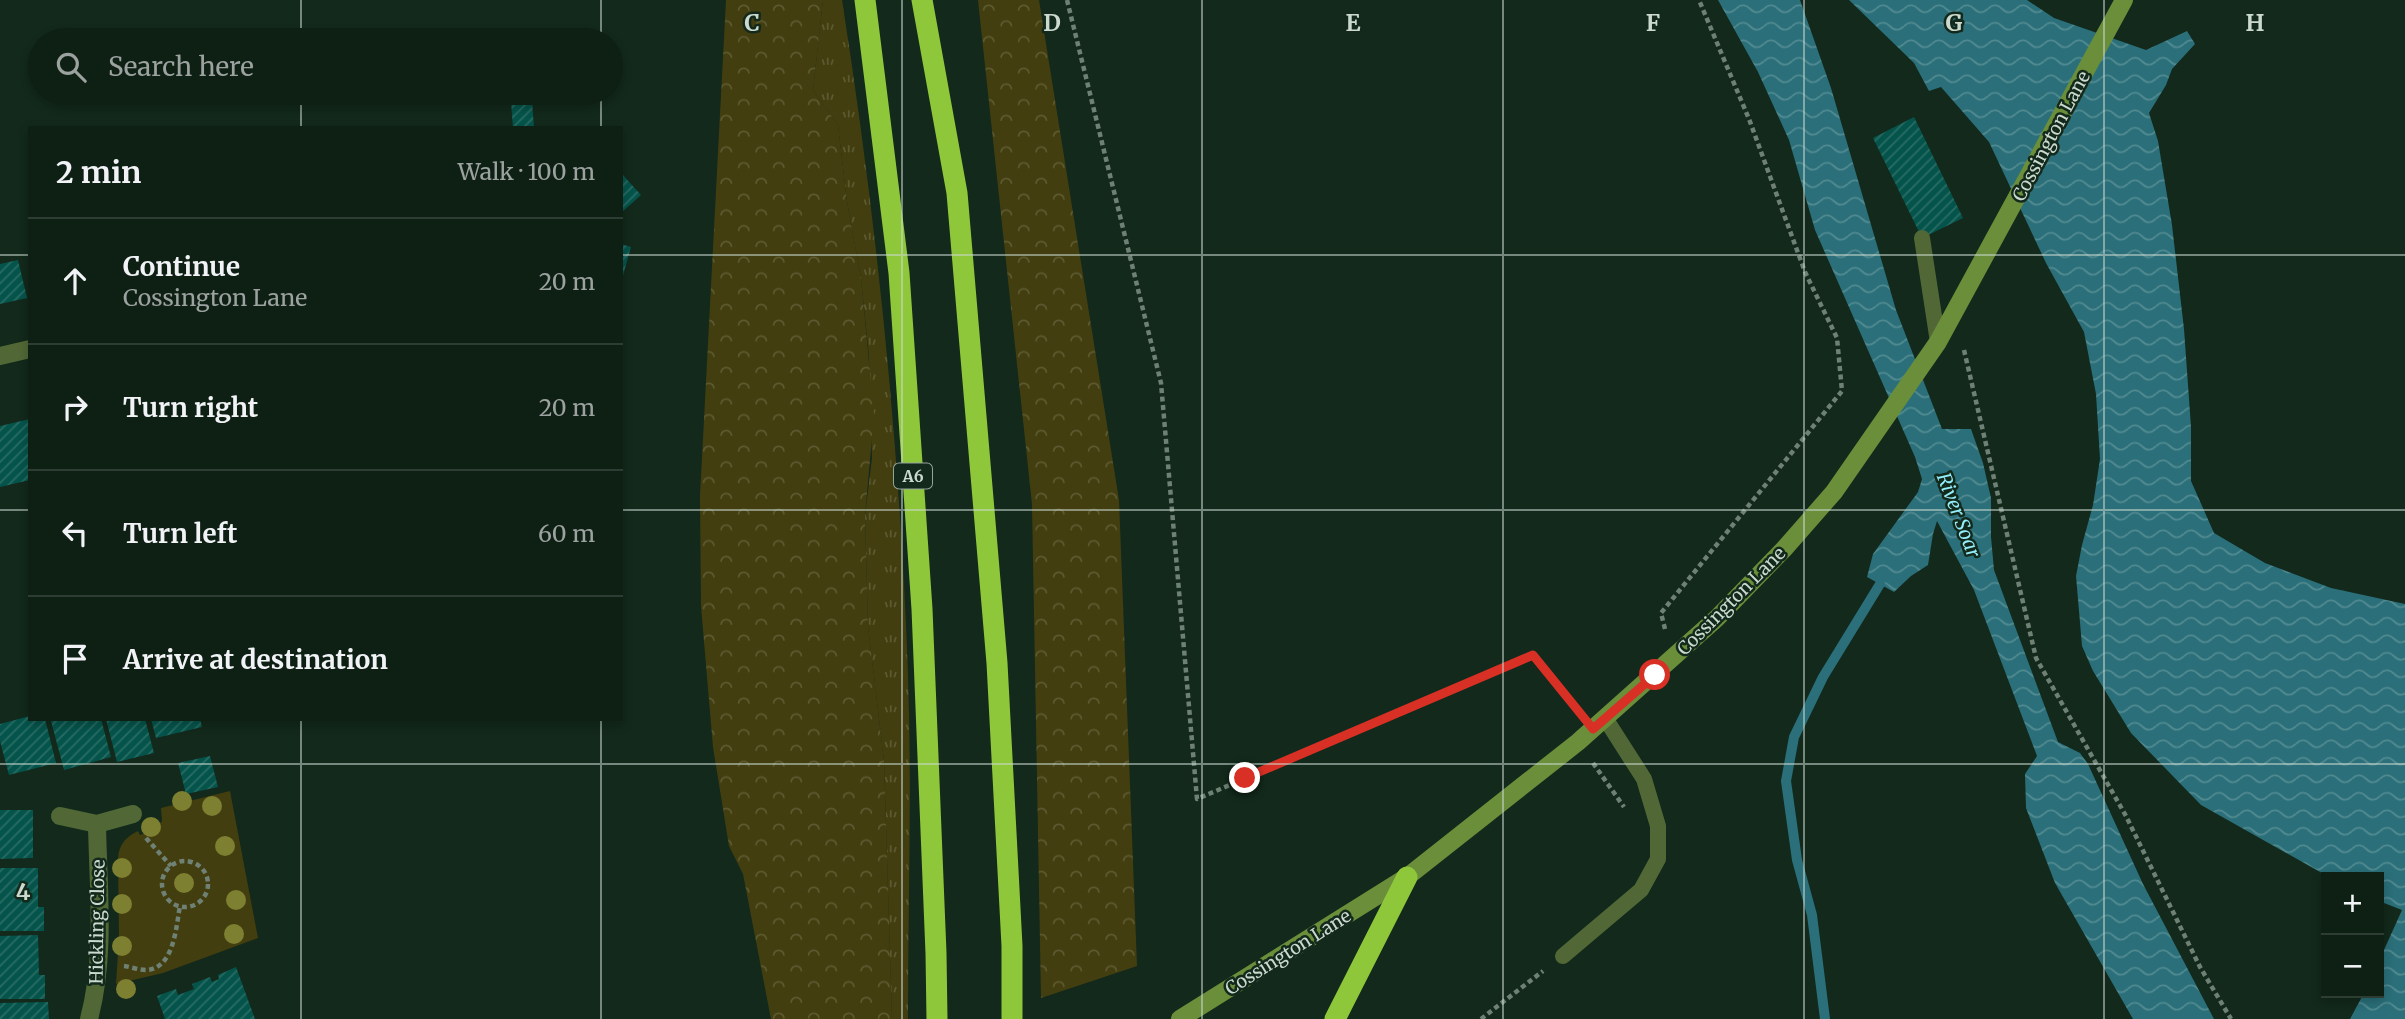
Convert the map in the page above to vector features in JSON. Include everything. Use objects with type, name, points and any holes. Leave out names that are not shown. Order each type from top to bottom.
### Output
[{"type":"highway","name":"A6","points":[[865,0],[899,273],[922,608],[937,1019]]},
{"type":"highway","points":[[922,0],[957,193],[997,663],[1012,946],[1012,1019]]},
{"type":"highway","points":[[1335,1019],[1407,877]]},
{"type":"street","name":"Cossington Lane","points":[[1180,1019],[1407,877],[1578,742],[1717,618],[1784,549],[1834,492],[1938,342],[2124,0]]},
{"type":"street","points":[[0,356],[28,349]]},
{"type":"street","points":[[60,816],[97,824],[133,814]]},
{"type":"street","name":"Hickling Close","points":[[89,1019],[96,991],[99,961],[97,824]]},
{"type":"lane","points":[[1923,238],[1938,342]]},
{"type":"lane","points":[[1563,956],[1642,890],[1658,859],[1658,826],[1644,779],[1599,723]]},
{"type":"path","points":[[1067,0],[1161,383],[1197,799],[1533,655],[1599,723]]},
{"type":"path","points":[[1671,661],[1661,613],[1842,391],[1838,338],[1805,272],[1749,119],[1699,0]]},
{"type":"path","points":[[1955,311],[2036,658],[2126,816],[2200,967],[2231,1019]]},
{"type":"path","points":[[1578,742],[1628,814]]},
{"type":"path","points":[[189,861],[201,867],[208,886],[198,902],[180,906],[168,900],[164,894],[163,876],[176,862],[189,861]]},
{"type":"path","points":[[99,961],[145,970],[162,964],[169,952],[180,906]]},
{"type":"path","points":[[1481,1019],[1563,956]]},
{"type":"green space","points":[[726,0],[823,0],[813,90],[838,125],[847,202],[861,278],[874,415],[865,516],[868,626],[884,761],[892,1019],[771,1019],[743,874],[729,846],[713,747],[701,606],[700,496]]},
{"type":"green space","points":[[823,0],[842,0],[866,168],[893,421],[909,718],[908,1019],[892,1019],[884,761],[868,626],[865,516],[872,458],[869,357],[861,278],[847,202],[838,125],[813,90]]},
{"type":"green space","points":[[978,0],[1039,0],[1119,500],[1137,966],[1041,998],[1032,504]]},
{"type":"green space","points":[[230,791],[258,938],[163,973],[116,984],[119,937],[118,858],[122,845],[138,831],[140,835],[155,829],[162,821],[161,808]]},
{"type":"water","name":"River Soar","points":[[1718,0],[1800,0],[1831,88],[1896,310],[1942,429],[1971,429],[1983,463],[1991,498],[1994,570],[2058,742],[2080,753],[2088,764],[2143,884],[2214,1019],[2133,1019],[2055,883],[2026,808],[2025,774],[2037,756],[1974,590],[1937,521],[1928,565],[1894,592],[1867,577],[1873,554],[1918,492],[1922,479],[1915,457],[1815,230],[1789,140],[1758,72]]},
{"type":"water","points":[[1849,0],[2027,0],[2054,18],[2146,50],[2187,31],[2195,44],[2172,69],[2149,113],[2158,141],[2172,225],[2184,329],[2191,427],[2191,481],[2214,533],[2265,563],[2331,588],[2405,604],[2405,1019],[2350,1019],[2361,998],[2384,998],[2384,950],[2402,910],[2384,903],[2384,872],[2321,872],[2201,805],[2131,733],[2093,671],[2082,646],[2076,576],[2093,505],[2100,459],[2096,394],[2084,332],[2046,263],[1989,142],[1941,87],[1929,91],[1914,63]]},
{"type":"building","points":[[511,105],[532,105],[534,126],[513,126]]},
{"type":"building","points":[[1914,117],[1963,218],[1922,238],[1873,138]]},
{"type":"building","points":[[623,175],[641,195],[623,211]]},
{"type":"building","points":[[623,245],[631,247],[623,275]]},
{"type":"building","points":[[18,260],[27,298],[0,304],[0,264]]},
{"type":"building","points":[[28,419],[28,480],[0,487],[0,426]]},
{"type":"building","points":[[28,717],[28,721],[46,721],[56,763],[9,775],[0,741],[0,724]]},
{"type":"building","points":[[51,721],[102,721],[111,757],[64,770]]},
{"type":"building","points":[[107,721],[146,721],[154,753],[117,762]]},
{"type":"building","points":[[152,721],[200,721],[202,727],[156,738]]},
{"type":"building","points":[[210,756],[218,787],[186,794],[178,763]]},
{"type":"building","points":[[0,810],[33,810],[33,858],[0,859]]},
{"type":"building","points":[[0,868],[38,868],[38,907],[44,907],[44,931],[0,931]]},
{"type":"building","points":[[38,935],[39,975],[45,975],[45,999],[0,999],[0,936]]},
{"type":"building","points":[[236,967],[255,1019],[165,1019],[157,996],[176,989],[178,995],[194,989],[192,984],[210,977],[212,982],[219,979],[218,975]]},
{"type":"building","points":[[48,1002],[49,1019],[0,1019],[0,1003]]},
{"type":"waterway","points":[[1825,1019],[1812,915],[1797,860],[1786,781],[1794,737],[1823,677],[1880,584]]},
{"type":"route","points":[[1245,778],[1533,655],[1593,729],[1655,675]]}]
